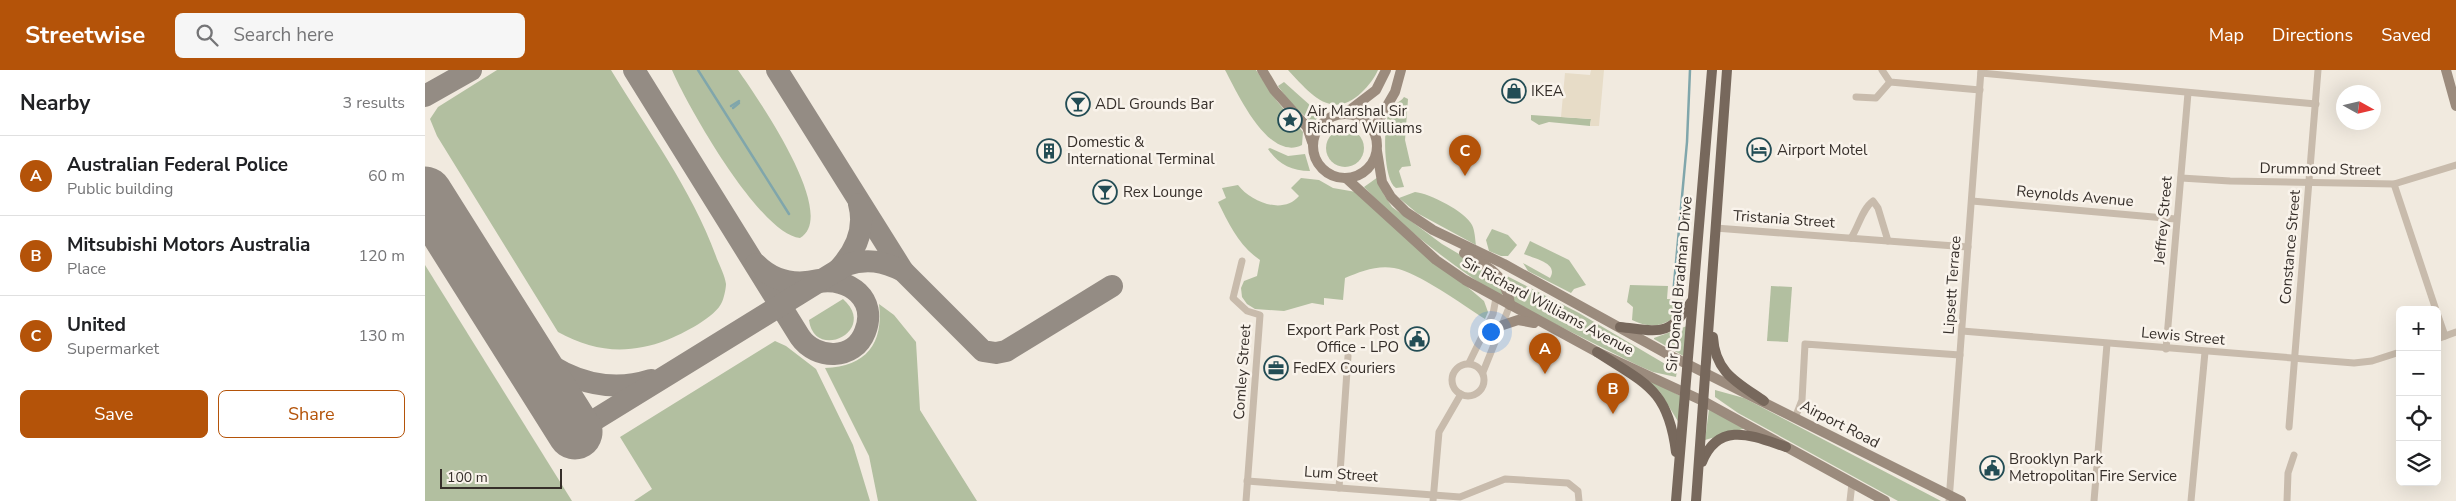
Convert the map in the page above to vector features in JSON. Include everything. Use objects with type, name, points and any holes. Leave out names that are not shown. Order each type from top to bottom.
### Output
[{"type":"main road","points":[[1262,70],[1274,90],[1307,127],[1316,160],[1325,172],[1346,178],[1363,173],[1369,167],[1377,151],[1373,130],[1362,119],[1346,113]]},
{"type":"main road","points":[[1313,147],[1315,132],[1324,121],[1335,115],[1346,113],[1376,90],[1386,70]]},
{"type":"main road","points":[[1373,130],[1395,92],[1401,70]]},
{"type":"main road","name":"Sir Donald Bradman Drive","points":[[1696,501],[1727,70]]},
{"type":"main road","points":[[2446,70],[2456,106]]},
{"type":"main road","name":"Sir Donald Bradman Drive","points":[[1676,501],[1712,72]]},
{"type":"main road","name":"Sir Richard Williams Avenue","points":[[1377,151],[1382,182],[1391,197],[1405,212],[1433,230],[1504,264],[1706,373]]},
{"type":"main road","name":"Sir Richard Williams Avenue","points":[[1346,178],[1436,260],[1496,298],[1597,352],[1703,401]]},
{"type":"main road","points":[[1433,230],[1456,248],[1490,267],[1505,285],[1510,305]]},
{"type":"main road","points":[[1712,286],[1714,350],[1719,365],[1736,381],[1764,401]]},
{"type":"main road","points":[[1620,327],[1654,331],[1667,329],[1681,318],[1693,298]]},
{"type":"main road","points":[[1503,325],[1511,321],[1525,320],[1550,327]]},
{"type":"main road","points":[[1597,352],[1646,384],[1664,405],[1674,437],[1678,483]]},
{"type":"main road","name":"Airport Road","points":[[1706,373],[1764,401],[1949,498],[1961,501]]},
{"type":"main road","points":[[1703,401],[1885,501]]},
{"type":"main road","points":[[1698,470],[1711,446],[1721,438],[1731,435],[1752,436],[1785,447]]},
{"type":"street","points":[[1882,70],[1890,82]]},
{"type":"street","name":"Constance Street","points":[[2289,427],[2318,70]]},
{"type":"street","points":[[1981,72],[2315,104]]},
{"type":"street","name":"Lipsett Terrace","points":[[1949,498],[1981,72]]},
{"type":"street","points":[[1890,82],[1980,90]]},
{"type":"street","points":[[1856,97],[1876,98],[1890,82]]},
{"type":"street","name":"Jeffrey Street","points":[[2165,349],[2188,93]]},
{"type":"street","name":"Drummond Street","points":[[2181,178],[2309,184],[2394,184],[2456,166]]},
{"type":"street","points":[[2394,184],[2435,306]]},
{"type":"street","name":"Tristania Street","points":[[1851,238],[1858,228],[1867,206],[1873,201],[1878,208],[1888,241]]},
{"type":"street","name":"Reynolds Avenue","points":[[1972,201],[2177,219]]},
{"type":"street","name":"Tristania Street","points":[[1715,228],[1968,247]]},
{"type":"street","name":"Comley Street","points":[[1242,261],[1233,298],[1247,311],[1260,315],[1246,501]]},
{"type":"street","points":[[1496,298],[1493,314],[1469,363],[1457,368],[1453,376],[1454,386],[1461,394],[1471,396],[1480,391],[1485,382],[1483,372],[1510,305]]},
{"type":"street","points":[[2441,324],[2445,336]]},
{"type":"street","name":"Lewis Street","points":[[1962,331],[2354,364],[2372,361],[2396,353]]},
{"type":"street","points":[[2441,338],[2456,332]]},
{"type":"street","points":[[1795,418],[1801,400],[1805,344],[1960,355]]},
{"type":"street","points":[[2094,501],[2107,344]]},
{"type":"street","points":[[2191,501],[2205,352]]},
{"type":"street","points":[[1339,488],[1348,356]]},
{"type":"street","points":[[1469,363],[1483,372]]},
{"type":"street","points":[[1433,498],[1439,432],[1461,394]]},
{"type":"street","points":[[2287,501],[2288,473],[2294,455]]},
{"type":"street","name":"Lum Street","points":[[1247,481],[1433,498],[1460,497],[1505,479],[1568,482],[1577,491],[1579,501]]},
{"type":"street","points":[[1850,501],[1852,483]]},
{"type":"green space","points":[[497,70],[611,70],[696,209],[724,274],[725,293],[719,308],[698,324],[667,340],[639,348],[611,349],[598,347],[571,339],[558,332],[437,136],[430,119],[438,107]]},
{"type":"green space","points":[[672,70],[738,70],[776,129],[791,155],[803,182],[810,206],[810,225],[800,238],[784,231],[765,215],[746,193],[709,138],[680,88]]},
{"type":"green space","points":[[1225,70],[1256,70],[1277,101],[1303,132],[1302,145],[1289,148],[1277,144],[1266,135],[1246,108]]},
{"type":"green space","points":[[1288,70],[1378,70],[1371,82],[1351,101],[1331,104],[1321,101],[1312,95]]},
{"type":"green space","points":[[1284,82],[1321,115],[1312,123],[1289,101],[1278,86]]},
{"type":"green space","points":[[1404,97],[1408,99],[1405,140],[1411,166],[1402,167],[1399,171],[1404,187],[1396,188],[1392,183],[1386,164],[1385,140],[1389,113]]},
{"type":"green space","points":[[1531,115],[1591,119],[1590,126],[1549,122],[1539,125],[1531,120]]},
{"type":"green space","points":[[1345,129],[1359,134],[1364,148],[1359,162],[1345,167],[1331,162],[1326,148],[1331,134]]},
{"type":"green space","points":[[1270,148],[1288,156],[1305,154],[1310,171],[1297,170],[1286,166],[1276,159],[1268,149]]},
{"type":"green space","points":[[1378,177],[1384,195],[1392,207],[1442,244],[1493,274],[1503,293],[1500,297],[1429,246],[1364,187]]},
{"type":"green space","points":[[1301,178],[1319,180],[1333,188],[1356,192],[1484,301],[1488,312],[1485,319],[1415,276],[1387,267],[1356,273],[1345,278],[1343,300],[1324,298],[1324,305],[1312,303],[1284,311],[1255,309],[1247,304],[1242,297],[1241,288],[1244,281],[1257,276],[1260,260],[1240,241],[1226,218],[1218,202],[1226,198],[1222,188],[1238,185],[1251,197],[1259,201],[1267,204],[1285,205],[1299,196],[1291,188]]},
{"type":"green space","points":[[1415,192],[1438,199],[1463,214],[1472,225],[1476,245],[1417,213],[1399,198]]},
{"type":"green space","points":[[1492,229],[1508,235],[1517,245],[1508,256],[1501,256],[1489,251],[1486,240]]},
{"type":"green space","points":[[1530,241],[1569,260],[1586,285],[1574,289],[1571,293],[1528,271],[1523,263],[1550,278],[1552,273],[1549,265],[1545,262],[1524,254]]},
{"type":"green space","points":[[425,265],[572,501],[425,501]]},
{"type":"green space","points":[[1505,275],[1579,313],[1677,371],[1676,377],[1653,372],[1637,365],[1513,303]]},
{"type":"green space","points":[[1630,285],[1668,286],[1667,299],[1684,300],[1676,315],[1663,324],[1648,325],[1640,323],[1632,320],[1633,307],[1627,302]]},
{"type":"green space","points":[[1771,286],[1792,287],[1788,342],[1767,341]]},
{"type":"green space","points":[[843,299],[852,311],[854,322],[849,331],[841,337],[831,340],[821,339],[813,332],[809,320]]},
{"type":"green space","points":[[879,304],[894,315],[916,342],[920,410],[977,501],[878,501],[869,456],[825,368],[839,367],[851,363],[861,358],[869,350],[875,341],[878,330],[880,318]]},
{"type":"green space","points":[[1687,326],[1685,357],[1654,339],[1654,338]]},
{"type":"green space","points":[[775,341],[786,346],[816,369],[853,445],[870,501],[634,501],[652,489],[620,437]]},
{"type":"green space","points":[[1637,372],[1682,397],[1679,423],[1660,392]]},
{"type":"green space","points":[[1715,390],[1744,398],[1941,501],[1898,501],[1738,413],[1715,397]]},
{"type":"green space","points":[[1709,409],[1743,428],[1743,429],[1705,440]]},
{"type":"shaded area","points":[[1591,70],[1604,70],[1599,126],[1590,126],[1591,119],[1561,117],[1565,73],[1590,75]]},
{"type":"waterway","points":[[698,70],[789,214]]},
{"type":"waterway","points":[[1673,295],[1687,142],[1690,70]]},
{"type":"waterway","points":[[731,106],[739,101]]},
{"type":"waterway","points":[[733,108],[739,103]]},
{"type":"taxiway","points":[[425,96],[471,70]]},
{"type":"taxiway","points":[[634,70],[800,337],[815,350],[834,354],[844,352],[860,341],[865,332],[868,310],[864,300],[850,287],[830,281],[819,282]]},
{"type":"taxiway","points":[[777,70],[903,271],[983,351],[996,353],[1006,351],[1112,286]]},
{"type":"taxiway","points":[[838,270],[854,248],[860,232],[861,214],[859,204]]},
{"type":"taxiway","points":[[575,432],[846,265],[868,261],[889,265],[903,271]]},
{"type":"taxiway","points":[[756,264],[770,275],[785,281],[810,282],[819,280]]},
{"type":"taxiway","points":[[513,335],[543,360],[576,378],[593,383],[612,385],[651,380]]},
{"type":"runway","points":[[425,194],[575,432]]},
{"type":"place","name":"IKEA","points":[[1514,91]]},
{"type":"place","name":"ADL Grounds Bar","points":[[1078,104]]},
{"type":"place","name":"Air Marshal Sir Richard Williams","points":[[1290,120]]},
{"type":"place","name":"Airport Motel","points":[[1759,150]]},
{"type":"place","name":"Domestic & International Terminal","points":[[1049,151]]},
{"type":"place","name":"United","points":[[1465,176]]},
{"type":"place","name":"Rex Lounge","points":[[1105,192]]},
{"type":"place","name":"Export Park Post Office - LPO","points":[[1417,339]]},
{"type":"place","name":"FedEX Couriers","points":[[1276,368]]},
{"type":"place","name":"Australian Federal Police","points":[[1545,374]]},
{"type":"place","name":"Mitsubishi Motors Australia","points":[[1613,414]]},
{"type":"place","name":"Brooklyn Park Metropolitan Fire Service","points":[[1992,468]]}]
